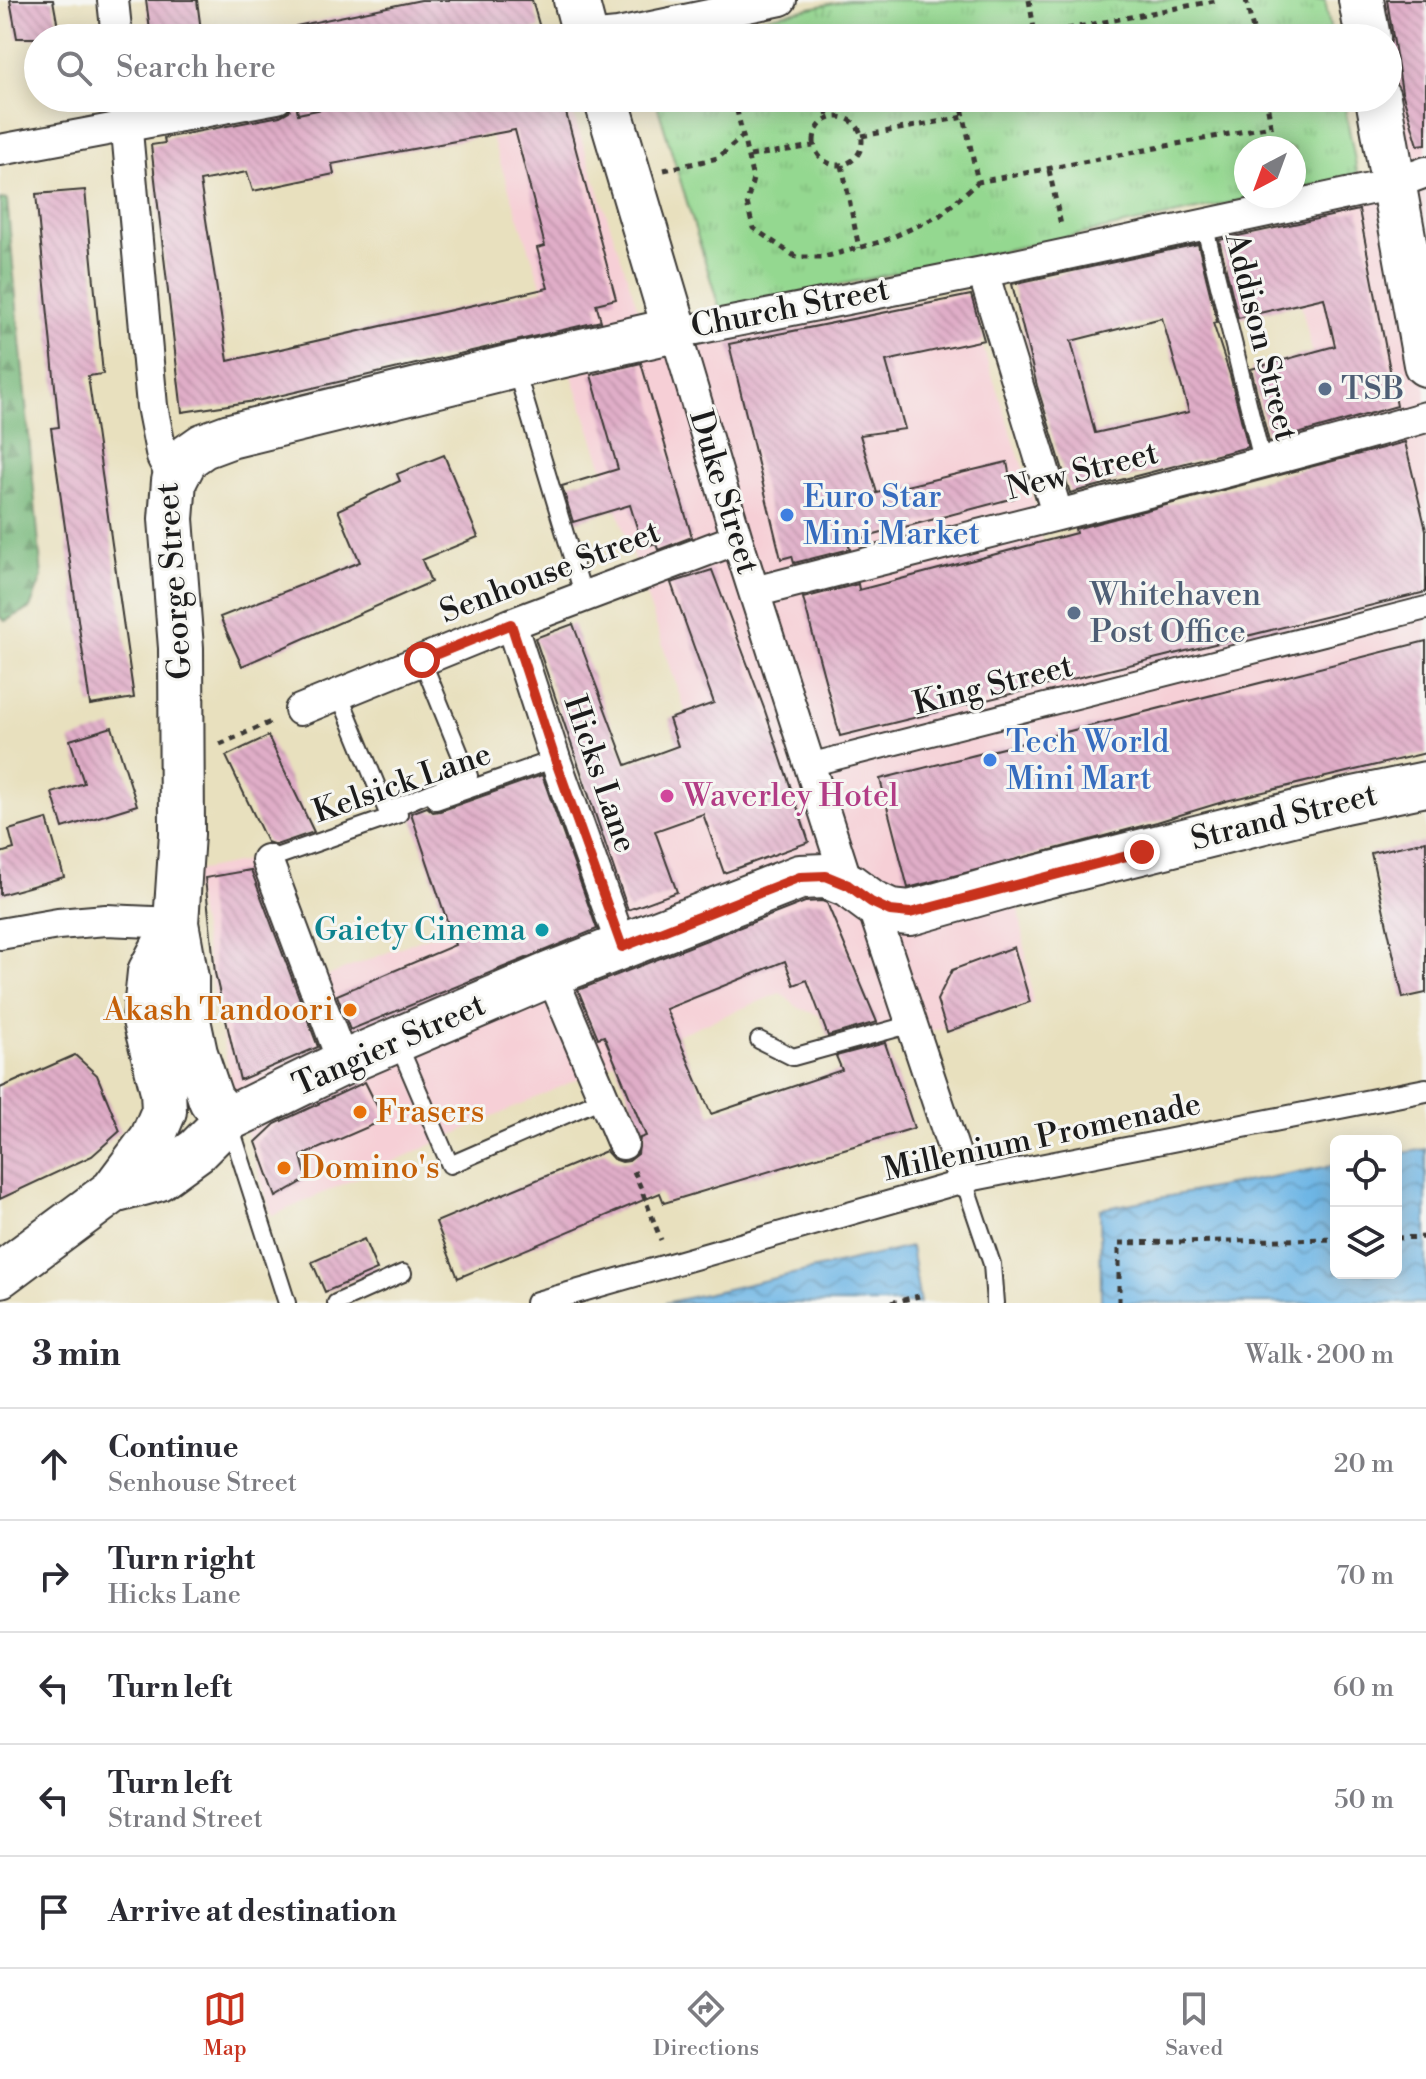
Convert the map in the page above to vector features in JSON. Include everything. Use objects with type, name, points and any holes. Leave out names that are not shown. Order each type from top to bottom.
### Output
[{"type":"main road","points":[[1361,0],[1365,24]]},
{"type":"main road","name":"Duke Street","points":[[610,112],[675,330]]},
{"type":"main road","points":[[1384,112],[1410,178],[1426,364]]},
{"type":"main road","name":"Church Street","points":[[174,481],[186,458],[203,446],[230,436],[675,330]]},
{"type":"main road","name":"George Street","points":[[174,481],[171,519],[181,648],[182,834],[176,923],[186,978],[186,1011],[195,1053],[211,1100],[228,1119]]},
{"type":"main road","name":"Strand Street","points":[[876,900],[1009,885],[1344,801],[1426,784]]},
{"type":"main road","name":"Tangier Street","points":[[113,1191],[157,1179],[197,1150],[228,1119],[343,1063],[551,974],[800,877],[826,876],[876,900]]},
{"type":"main road","name":"George Street","points":[[164,1111],[163,1091],[145,1020],[150,972],[176,923]]},
{"type":"main road","points":[[0,1275],[113,1191],[152,1139],[164,1111]]},
{"type":"main road","name":"Tangier Street","points":[[164,1111],[187,1118],[228,1119]]},
{"type":"street","points":[[113,0],[116,24]]},
{"type":"street","points":[[663,24],[768,1]]},
{"type":"street","name":"George Street","points":[[125,112],[152,406],[162,457],[174,481]]},
{"type":"street","points":[[0,150],[207,112]]},
{"type":"street","name":"Church Street","points":[[675,330],[696,329],[983,272],[1410,178]]},
{"type":"street","points":[[983,272],[1057,513]]},
{"type":"street","name":"Duke Street","points":[[675,330],[809,765],[876,900],[912,1024],[964,1181]]},
{"type":"street","name":"New Street","points":[[754,592],[1057,513],[1263,464],[1426,417]]},
{"type":"street","name":"Senhouse Street","points":[[300,710],[511,624],[737,539]]},
{"type":"street","name":"King Street","points":[[809,765],[1426,608]]},
{"type":"street","name":"Hicks Lane","points":[[511,624],[622,947]]},
{"type":"street","points":[[267,860],[343,1063]]},
{"type":"street","points":[[0,934],[106,920],[176,923]]},
{"type":"street","points":[[551,974],[623,1144]]},
{"type":"street","name":"Millenium Promenade","points":[[537,1303],[964,1181],[1426,1090]]},
{"type":"lane","name":"Addison Street","points":[[1204,224],[1263,464]]},
{"type":"lane","points":[[515,366],[584,597]]},
{"type":"lane","points":[[339,694],[387,811],[469,776],[422,660]]},
{"type":"lane","name":"Kelsick Lane","points":[[267,860],[555,759]]},
{"type":"lane","points":[[759,1040],[793,1057],[912,1024]]},
{"type":"lane","points":[[396,1039],[450,1165],[604,1098]]},
{"type":"lane","points":[[228,1119],[287,1303]]},
{"type":"lane","points":[[964,1181],[992,1264],[995,1303]]},
{"type":"lane","points":[[336,1303],[403,1273]]},
{"type":"path","points":[[1029,0],[1033,24]]},
{"type":"path","points":[[1093,24],[1219,0]]},
{"type":"path","points":[[1246,0],[1252,24]]},
{"type":"path","points":[[738,112],[753,179],[747,203],[753,228],[796,257],[824,257],[859,248],[939,216],[978,182],[1271,126],[1268,112]]},
{"type":"path","points":[[827,112],[828,118]]},
{"type":"path","points":[[963,112],[978,182]]},
{"type":"path","points":[[845,117],[862,136],[860,151],[850,163],[842,165],[827,163],[813,146],[816,129],[828,118],[845,117]]},
{"type":"path","points":[[862,136],[964,117]]},
{"type":"path","points":[[631,178],[718,158],[745,134]]},
{"type":"path","points":[[750,156],[813,146]]},
{"type":"path","points":[[842,165],[859,248]]},
{"type":"path","points":[[1049,170],[1068,253]]},
{"type":"path","points":[[211,747],[300,710]]},
{"type":"path","points":[[646,1199],[671,1264]]},
{"type":"path","points":[[1402,1238],[1426,1237]]},
{"type":"path","points":[[1119,1303],[1119,1243],[1330,1239]]},
{"type":"path","points":[[891,1303],[919,1296]]},
{"type":"shaded area","points":[[1361,0],[1426,0],[1426,688],[1004,802],[1033,1004],[893,1041],[799,1008],[780,993],[667,1039],[272,1216],[230,1078],[191,872],[271,856],[320,979],[464,922],[448,885],[707,776],[485,118],[521,112],[573,112],[653,354],[964,291],[1034,501],[1052,588],[1348,508],[1279,208],[1306,208],[1306,202],[1393,183],[1389,112],[1402,112],[1402,24],[1378,24]]},
{"type":"green space","points":[[848,0],[1325,0],[1329,24],[733,24]]},
{"type":"green space","points":[[659,112],[1346,112],[1358,176],[1306,187],[1306,136],[1234,136],[1234,202],[720,310]]},
{"type":"green space","points":[[0,199],[7,200],[42,577],[30,608],[5,621],[0,617]]},
{"type":"water","points":[[1426,1149],[1426,1303],[1101,1303],[1100,1209],[1330,1166],[1330,1279],[1402,1279],[1402,1153]]},
{"type":"water","points":[[911,1247],[920,1303],[665,1303]]},
{"type":"building","points":[[10,0],[53,0],[57,24],[24,24],[24,38],[17,38]]},
{"type":"building","points":[[146,0],[197,0],[200,24],[149,24]]},
{"type":"building","points":[[421,0],[532,0],[539,24],[306,24]]},
{"type":"building","points":[[1387,0],[1426,0],[1426,144],[1418,145],[1402,92],[1402,24],[1391,24]]},
{"type":"building","points":[[287,112],[566,112],[616,299],[596,304],[601,321],[261,400],[182,412],[151,145],[165,143],[164,138],[280,116]],"holes":[[[515,130],[545,246],[537,248],[548,288],[228,361],[200,181],[247,172],[253,191],[334,174],[332,164]]]},
{"type":"building","points":[[85,190],[103,374],[88,376],[134,698],[90,705],[51,428],[59,427],[36,194]]},
{"type":"building","points":[[1359,210],[1397,406],[1269,442],[1251,369],[1335,346],[1324,298],[1238,318],[1219,240]]},
{"type":"building","points":[[1198,244],[1217,322],[1213,323],[1248,447],[1070,493],[1037,386],[1012,284]],"holes":[[[1162,318],[1189,412],[1095,433],[1071,341]]]},
{"type":"building","points":[[971,295],[984,340],[886,361],[905,429],[860,435],[877,493],[1007,462],[1014,498],[848,542],[850,549],[794,563],[792,556],[781,559],[729,344]]},
{"type":"building","points":[[641,363],[692,537],[658,550],[656,543],[643,547],[630,505],[573,522],[562,486],[618,469],[591,375]]},
{"type":"building","points":[[1405,442],[1426,530],[1426,592],[840,736],[803,598],[858,584],[859,590]]},
{"type":"building","points":[[444,455],[478,537],[422,560],[431,582],[242,666],[220,617],[360,562],[338,510],[400,481],[397,474]]},
{"type":"building","points":[[712,570],[764,708],[809,842],[724,873],[703,814],[655,831],[677,892],[628,910],[535,638],[573,624],[626,765],[678,746],[669,719],[714,703],[671,583]]},
{"type":"building","points":[[1426,641],[1426,753],[1226,801],[908,888],[880,779]]},
{"type":"building","points":[[112,727],[137,805],[63,828],[52,793],[84,783],[70,740]]},
{"type":"building","points":[[268,736],[314,832],[276,845],[267,842],[226,756]]},
{"type":"building","points":[[542,775],[597,929],[350,1030],[337,995],[455,945],[411,813],[427,807],[433,812],[440,811]]},
{"type":"building","points":[[47,819],[64,877],[0,895],[0,853],[14,849],[9,830]]},
{"type":"building","points":[[1426,841],[1426,993],[1403,998],[1371,853]]},
{"type":"building","points":[[251,870],[318,1047],[240,1080],[215,973],[205,878]]},
{"type":"building","points":[[805,902],[827,903],[877,1022],[828,1036],[807,980],[794,985],[785,961],[666,1009],[711,1114],[842,1070],[836,1056],[885,1043],[914,1128],[664,1203],[660,1193],[458,1278],[436,1222],[606,1151],[613,1159],[629,1161],[638,1154],[640,1138],[646,1136],[604,1036],[598,1038],[578,990]]},
{"type":"building","points":[[1014,947],[1030,1002],[947,1032],[937,1000],[952,970]]},
{"type":"building","points":[[75,1055],[97,1075],[120,1131],[92,1156],[0,1199],[0,1088]]},
{"type":"building","points":[[365,1082],[384,1120],[301,1156],[307,1179],[276,1197],[256,1142],[275,1124]]},
{"type":"building","points":[[364,1239],[377,1270],[325,1292],[312,1262]]},
{"type":"place","name":"TSB","points":[[1325,389]]},
{"type":"place","name":"Euro Star Mini Market","points":[[787,515]]},
{"type":"place","name":"Whitehaven Post Office","points":[[1074,613]]},
{"type":"place","name":"Tech World Mini Mart","points":[[990,760]]},
{"type":"place","name":"Waverley Hotel","points":[[667,796]]},
{"type":"place","name":"Gaiety Cinema","points":[[542,930]]},
{"type":"place","name":"Akash Tandoori","points":[[350,1010]]},
{"type":"place","name":"Frasers","points":[[360,1112]]},
{"type":"place","name":"Domino's","points":[[284,1168]]},
{"type":"route","points":[[422,660],[511,624],[622,947],[800,877],[826,876],[848,885],[890,911],[910,913],[1142,852]]}]
